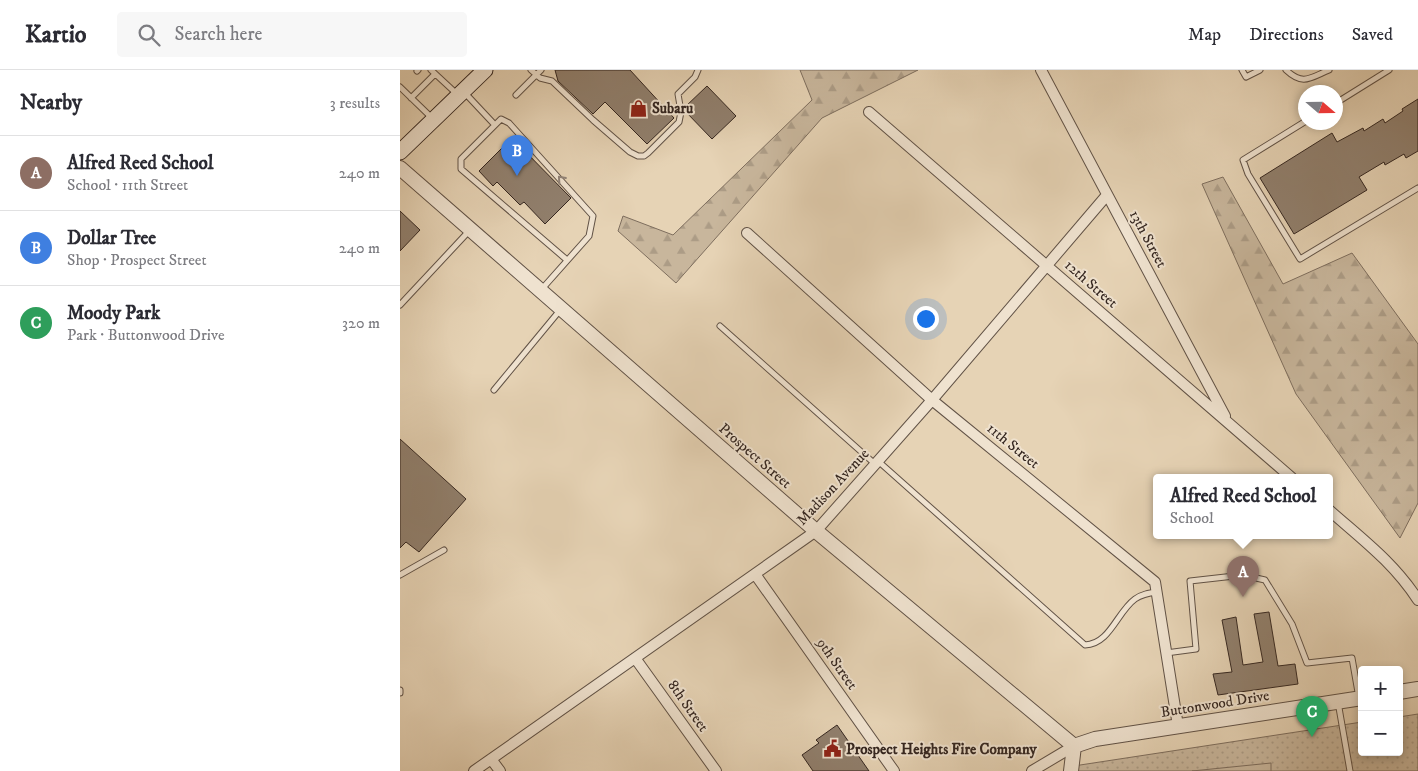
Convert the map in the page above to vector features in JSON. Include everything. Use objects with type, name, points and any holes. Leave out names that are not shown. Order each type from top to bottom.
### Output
[{"type":"main road","points":[[400,152],[485,70]]},
{"type":"street","name":"13th Street","points":[[1041,70],[1228,422]]},
{"type":"street","name":"12th Street","points":[[869,112],[1287,474]]},
{"type":"street","name":"Prospect Street","points":[[400,168],[816,531],[1074,746]]},
{"type":"street","name":"Madison Avenue","points":[[474,771],[816,531],[932,400],[1107,195]]},
{"type":"street","name":"11th Street","points":[[747,233],[932,400],[1156,582],[1178,726]]},
{"type":"street","points":[[1333,514],[1388,562],[1405,581],[1418,600]]},
{"type":"street","name":"9th Street","points":[[755,574],[894,771]]},
{"type":"street","name":"8th Street","points":[[635,658],[716,771]]},
{"type":"street","points":[[1403,691],[1418,689]]},
{"type":"street","name":"Buttonwood Drive","points":[[1074,746],[1094,739],[1358,698]]},
{"type":"street","points":[[1032,771],[1074,746]]},
{"type":"street","points":[[1071,771],[1074,746]]},
{"type":"street","points":[[491,759],[500,771]]},
{"type":"lane","points":[[531,70],[540,78],[552,81],[593,120],[630,152],[638,156],[644,156],[648,153],[680,122],[681,112],[678,94],[695,77],[698,70]]},
{"type":"lane","points":[[516,95],[541,70]]},
{"type":"lane","points":[[1242,70],[1246,77],[1260,70]]},
{"type":"lane","points":[[1286,70],[1293,77],[1300,80],[1308,79],[1329,70]]},
{"type":"lane","points":[[1343,99],[1390,70]]},
{"type":"lane","points":[[411,98],[433,72],[461,93],[494,124]]},
{"type":"lane","points":[[402,86],[411,98],[434,120]]},
{"type":"lane","points":[[540,290],[590,236],[593,216],[509,123],[501,119],[461,159],[461,169],[567,260]]},
{"type":"lane","points":[[1298,126],[1243,160],[1248,174],[1300,259],[1418,188]]},
{"type":"lane","points":[[400,306],[471,230]]},
{"type":"lane","points":[[494,390],[561,308]]},
{"type":"lane","points":[[720,326],[1085,645],[1094,644],[1102,639],[1134,599],[1143,594],[1157,592]]},
{"type":"lane","points":[[400,575],[444,550]]},
{"type":"lane","points":[[1166,653],[1196,649],[1190,580],[1243,575],[1265,580],[1292,624],[1307,663],[1352,658],[1358,688]]},
{"type":"lane","points":[[1338,702],[1350,771]]},
{"type":"green space","points":[[800,70],[918,70],[822,118],[676,283],[618,231],[623,216],[673,235],[812,100]]},
{"type":"green space","points":[[1223,177],[1283,284],[1352,253],[1418,344],[1418,503],[1400,538],[1296,394],[1202,184]]},
{"type":"green space","points":[[1418,714],[1418,771],[1066,771],[1067,767],[1358,723],[1358,756],[1403,756],[1403,716]]},
{"type":"green space","points":[[1271,763],[1271,771],[1192,771]]},
{"type":"building","name":"Subaru","points":[[555,70],[630,70],[674,118],[647,144],[605,102],[593,114],[558,81]]},
{"type":"building","points":[[707,86],[736,116],[712,139],[685,111],[685,107]]},
{"type":"building","points":[[1418,99],[1418,151],[1406,158],[1404,154],[1385,165],[1384,162],[1359,177],[1367,190],[1294,234],[1260,178],[1332,133],[1337,142],[1363,128],[1364,131],[1383,119],[1385,123]]},
{"type":"building","points":[[512,138],[571,198],[545,224],[524,202],[520,205],[497,182],[493,186],[479,171]]},
{"type":"building","points":[[400,211],[420,230],[400,251]]},
{"type":"building","points":[[400,439],[466,499],[419,552],[406,542],[400,548]]},
{"type":"building","points":[[1269,612],[1278,666],[1295,664],[1298,684],[1218,695],[1213,674],[1232,672],[1222,620],[1236,617],[1243,665],[1263,662],[1254,614]]},
{"type":"building","name":"Prospect Heights Fire Company","points":[[837,725],[869,771],[813,771],[802,755],[819,743],[816,740]]},
{"type":"place","name":"Subaru","points":[[638,108]]},
{"type":"place","name":"Dollar Tree","points":[[517,176]]},
{"type":"place","name":"Alfred Reed School","points":[[1243,597]]},
{"type":"place","name":"Moody Park","points":[[1312,737]]},
{"type":"place","name":"Prospect Heights Fire Company","points":[[832,749]]}]
